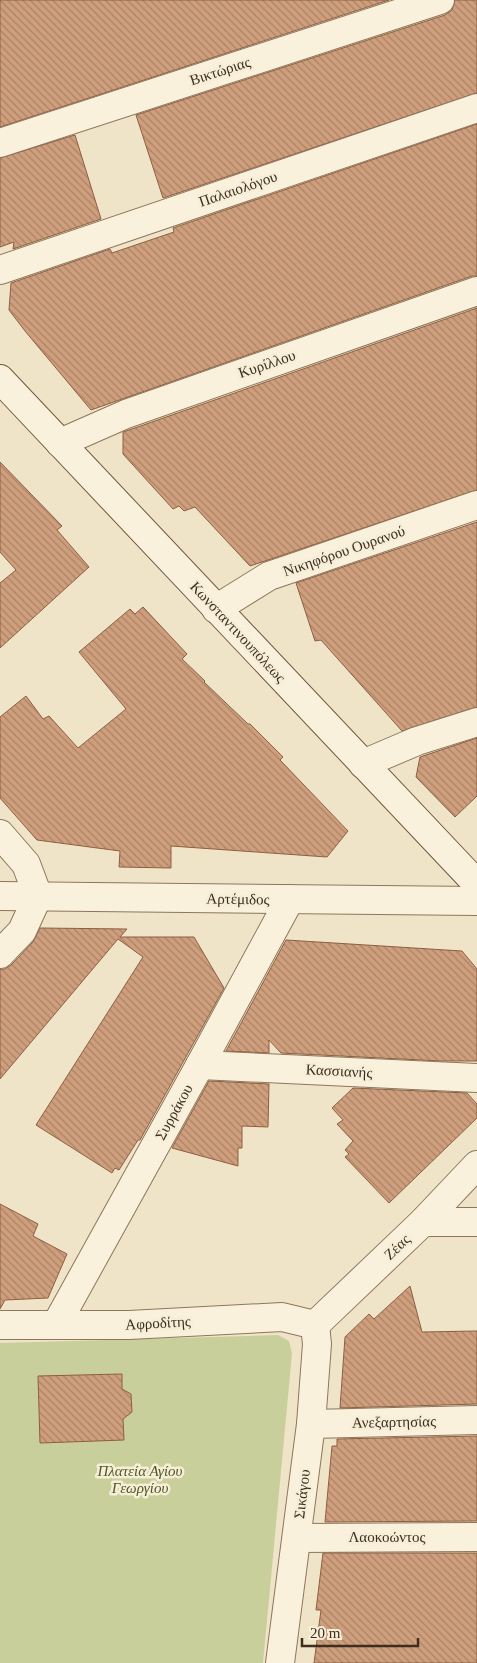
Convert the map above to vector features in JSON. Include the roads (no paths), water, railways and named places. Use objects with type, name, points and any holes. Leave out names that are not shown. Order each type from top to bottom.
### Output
[{"type":"street","name":"Βικτώριας","points":[[0,143],[440,0]]},
{"type":"street","name":"Παλαιολόγου","points":[[0,270],[477,108]]},
{"type":"street","name":"Κυρίλλου","points":[[60,443],[126,414],[477,291]]},
{"type":"street","name":"Κωνσταντινουπόλεως","points":[[0,379],[477,884]]},
{"type":"street","name":"Νικηφόρου Ουρανού","points":[[216,609],[269,576],[477,505]]},
{"type":"street","points":[[363,764],[417,741],[477,722]]},
{"type":"street","points":[[0,834],[26,864],[38,896],[22,931],[0,954]]},
{"type":"street","name":"Αρτέμιδος","points":[[0,896],[477,901]]},
{"type":"street","name":"Συρράκου","points":[[56,1325],[290,899]]},
{"type":"street","name":"Κασσιανής","points":[[200,1065],[477,1078]]},
{"type":"street","name":"Ζέας","points":[[314,1325],[423,1222],[477,1165]]},
{"type":"street","points":[[423,1222],[477,1222]]},
{"type":"street","name":"Αφροδίτης","points":[[0,1325],[129,1325],[282,1317],[314,1325]]},
{"type":"street","name":"Σικάγου","points":[[280,1663],[312,1424],[317,1344],[314,1325]]},
{"type":"street","name":"Ανεξαρτησίας","points":[[312,1424],[477,1420]]},
{"type":"street","name":"Λαοκοώντος","points":[[297,1538],[477,1537]]},
{"type":"park label","name":"Πλατεία Αγίου Γεωργίου","points":[[140,1480]]}]
